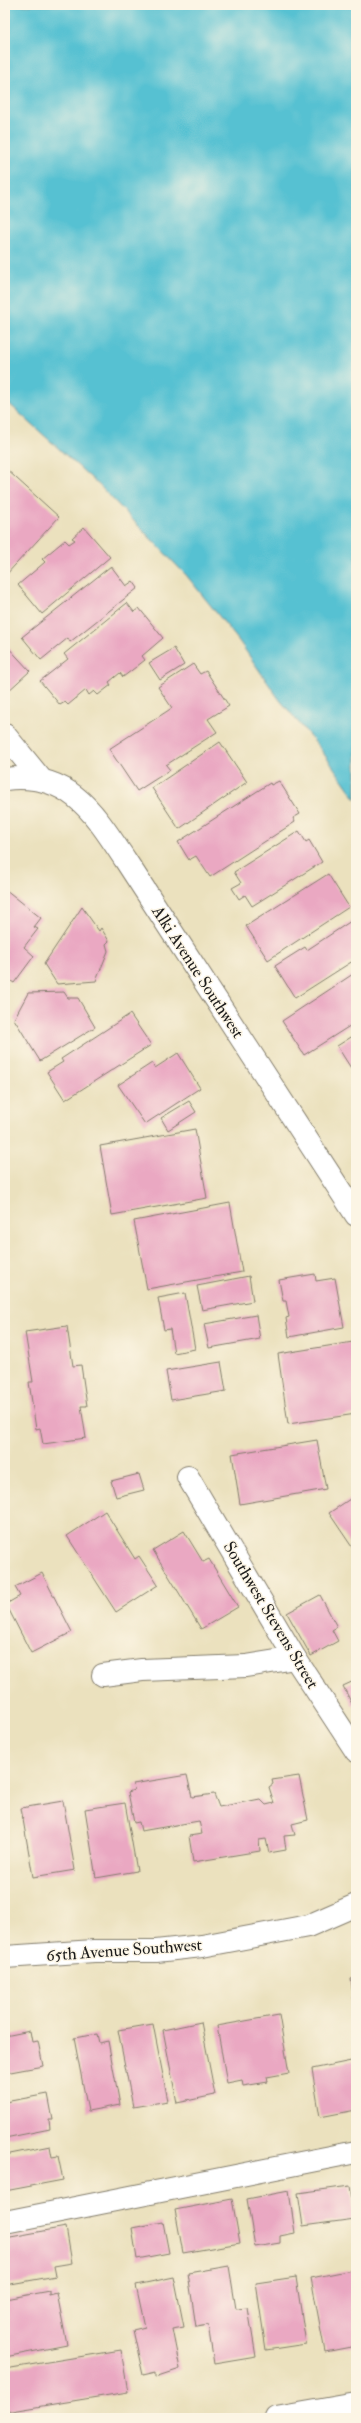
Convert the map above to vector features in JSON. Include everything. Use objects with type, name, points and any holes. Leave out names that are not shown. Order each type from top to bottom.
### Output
[{"type":"street","points":[[5,735],[41,779]]},
{"type":"street","name":"Alki Avenue Southwest","points":[[5,780],[41,779],[55,784],[78,798],[105,830],[356,1215]]},
{"type":"street","name":"Southwest Stevens Street","points":[[188,1477],[295,1658],[356,1751]]},
{"type":"street","points":[[103,1675],[142,1670],[246,1666],[295,1658]]},
{"type":"street","name":"65th Avenue Southwest","points":[[5,1957],[94,1951],[156,1951],[202,1946],[308,1926],[356,1905]]},
{"type":"street","points":[[5,2222],[356,2152]]},
{"type":"street","points":[[276,2418],[356,2404]]},
{"type":"water","points":[[5,5],[356,5],[356,799],[319,747],[279,699],[239,641],[187,576],[100,486],[5,400]]},
{"type":"building","points":[[5,468],[59,517],[5,576]]},
{"type":"building","points":[[84,527],[110,557],[42,614],[18,585],[45,562],[42,559],[65,540],[69,544],[75,540],[72,538]]},
{"type":"building","points":[[111,566],[126,586],[133,581],[138,588],[70,642],[68,638],[41,660],[22,637]]},
{"type":"building","points":[[127,603],[134,612],[139,608],[163,638],[142,656],[145,660],[123,677],[120,673],[109,682],[111,685],[98,695],[94,691],[89,695],[86,690],[68,705],[65,702],[60,705],[40,681],[68,659],[64,654]]},
{"type":"building","points":[[5,644],[30,671],[6,693],[5,692]]},
{"type":"building","points":[[174,648],[184,665],[160,680],[149,663]]},
{"type":"building","points":[[193,664],[200,674],[206,671],[229,706],[208,719],[217,732],[166,765],[170,770],[137,791],[109,749],[172,708],[158,687]]},
{"type":"building","points":[[220,742],[247,782],[179,829],[152,788]]},
{"type":"building","points":[[279,781],[300,814],[293,818],[295,822],[210,877],[196,856],[189,860],[178,842],[270,783],[271,785]]},
{"type":"building","points":[[299,831],[306,842],[309,840],[322,862],[252,906],[245,895],[239,899],[232,888],[241,883],[234,872]]},
{"type":"building","points":[[328,874],[349,907],[268,960],[246,926]]},
{"type":"building","points":[[5,889],[41,918],[34,927],[38,929],[24,947],[34,956],[14,983],[5,977]]},
{"type":"building","points":[[82,907],[99,931],[101,928],[109,941],[106,944],[108,951],[96,981],[57,984],[44,964]]},
{"type":"building","points":[[354,919],[356,959],[295,998],[275,966],[305,947],[307,950]]},
{"type":"building","points":[[356,972],[356,1022],[304,1055],[282,1021]]},
{"type":"building","points":[[64,992],[68,998],[78,998],[95,1027],[40,1061],[14,1019],[28,993]]},
{"type":"building","points":[[130,1014],[151,1045],[65,1100],[47,1072],[63,1062],[61,1059]]},
{"type":"building","points":[[356,1034],[356,1076],[337,1046]]},
{"type":"building","points":[[178,1053],[200,1088],[145,1124],[118,1085],[152,1063],[155,1068]]},
{"type":"building","points":[[189,1101],[196,1112],[168,1130],[161,1118]]},
{"type":"building","points":[[195,1129],[207,1198],[112,1215],[100,1146]]},
{"type":"building","points":[[230,1203],[242,1272],[147,1289],[134,1221]]},
{"type":"building","points":[[315,1274],[316,1281],[335,1278],[344,1327],[289,1337],[286,1318],[289,1317],[286,1301],[283,1301],[279,1280]]},
{"type":"building","points":[[249,1276],[253,1301],[202,1310],[197,1286]]},
{"type":"building","points":[[185,1293],[195,1349],[174,1353],[170,1329],[164,1330],[158,1298]]},
{"type":"building","points":[[256,1315],[260,1339],[209,1348],[204,1324]]},
{"type":"building","points":[[67,1326],[73,1366],[81,1365],[87,1406],[81,1406],[86,1438],[43,1444],[40,1428],[36,1429],[29,1382],[33,1382],[25,1332]]},
{"type":"building","points":[[353,1342],[356,1359],[356,1414],[288,1424],[278,1354]]},
{"type":"building","points":[[221,1362],[226,1391],[171,1400],[166,1371]]},
{"type":"building","points":[[317,1440],[326,1489],[240,1504],[232,1454]]},
{"type":"building","points":[[139,1474],[144,1490],[116,1497],[111,1481]]},
{"type":"building","points":[[356,1495],[356,1553],[329,1513]]},
{"type":"building","points":[[105,1511],[135,1559],[139,1556],[158,1585],[116,1612],[67,1536]]},
{"type":"building","points":[[184,1531],[203,1562],[209,1559],[238,1607],[201,1629],[153,1550]]},
{"type":"building","points":[[42,1573],[72,1632],[31,1653],[6,1604],[20,1596],[15,1587]]},
{"type":"building","points":[[320,1595],[337,1627],[332,1630],[338,1641],[311,1656],[287,1613]]},
{"type":"building","points":[[356,1680],[356,1705],[353,1706],[343,1686]]},
{"type":"building","points":[[187,1775],[192,1797],[214,1794],[219,1807],[260,1799],[266,1805],[274,1803],[269,1787],[273,1784],[272,1780],[299,1776],[308,1820],[292,1824],[295,1835],[284,1836],[286,1850],[269,1853],[266,1839],[259,1840],[260,1851],[193,1862],[189,1836],[202,1834],[199,1821],[141,1831],[139,1822],[134,1823],[128,1792],[134,1790],[133,1784]]},
{"type":"building","points":[[63,1801],[75,1870],[33,1877],[21,1808]]},
{"type":"building","points":[[125,1803],[137,1871],[96,1878],[85,1809]]},
{"type":"building","points":[[356,1978],[356,2012],[355,2012],[351,1979]]},
{"type":"building","points":[[279,2015],[289,2073],[267,2077],[268,2082],[243,2086],[242,2080],[227,2083],[217,2026]]},
{"type":"building","points":[[201,2022],[215,2095],[177,2103],[163,2030]]},
{"type":"building","points":[[153,2024],[168,2101],[133,2107],[118,2030]]},
{"type":"building","points":[[30,2031],[32,2042],[38,2041],[43,2066],[5,2073],[5,2036]]},
{"type":"building","points":[[97,2034],[99,2043],[108,2041],[120,2105],[88,2111],[74,2038]]},
{"type":"building","points":[[356,2060],[356,2110],[320,2117],[312,2069]]},
{"type":"building","points":[[48,2094],[53,2120],[49,2120],[50,2129],[5,2138],[5,2102]]},
{"type":"building","points":[[50,2146],[52,2157],[58,2156],[63,2180],[5,2191],[5,2155]]},
{"type":"building","points":[[350,2186],[355,2219],[303,2226],[298,2193]]},
{"type":"building","points":[[289,2191],[295,2233],[280,2236],[280,2243],[255,2247],[247,2199]]},
{"type":"building","points":[[232,2199],[240,2243],[183,2253],[175,2210]]},
{"type":"building","points":[[163,2222],[169,2253],[137,2259],[132,2228]]},
{"type":"building","points":[[66,2227],[72,2263],[54,2266],[56,2276],[5,2285],[5,2238]]},
{"type":"building","points":[[229,2266],[236,2309],[248,2308],[256,2357],[214,2364],[208,2325],[196,2327],[188,2273]]},
{"type":"building","points":[[352,2270],[356,2288],[356,2346],[325,2352],[311,2278]]},
{"type":"building","points":[[174,2277],[184,2327],[172,2329],[180,2369],[156,2377],[156,2372],[143,2375],[133,2330],[145,2327],[136,2285]]},
{"type":"building","points":[[296,2277],[306,2344],[266,2350],[256,2283]]},
{"type":"building","points":[[49,2291],[49,2295],[57,2293],[67,2345],[5,2357],[5,2299]]},
{"type":"building","points":[[121,2350],[128,2392],[5,2412],[5,2369]]}]
